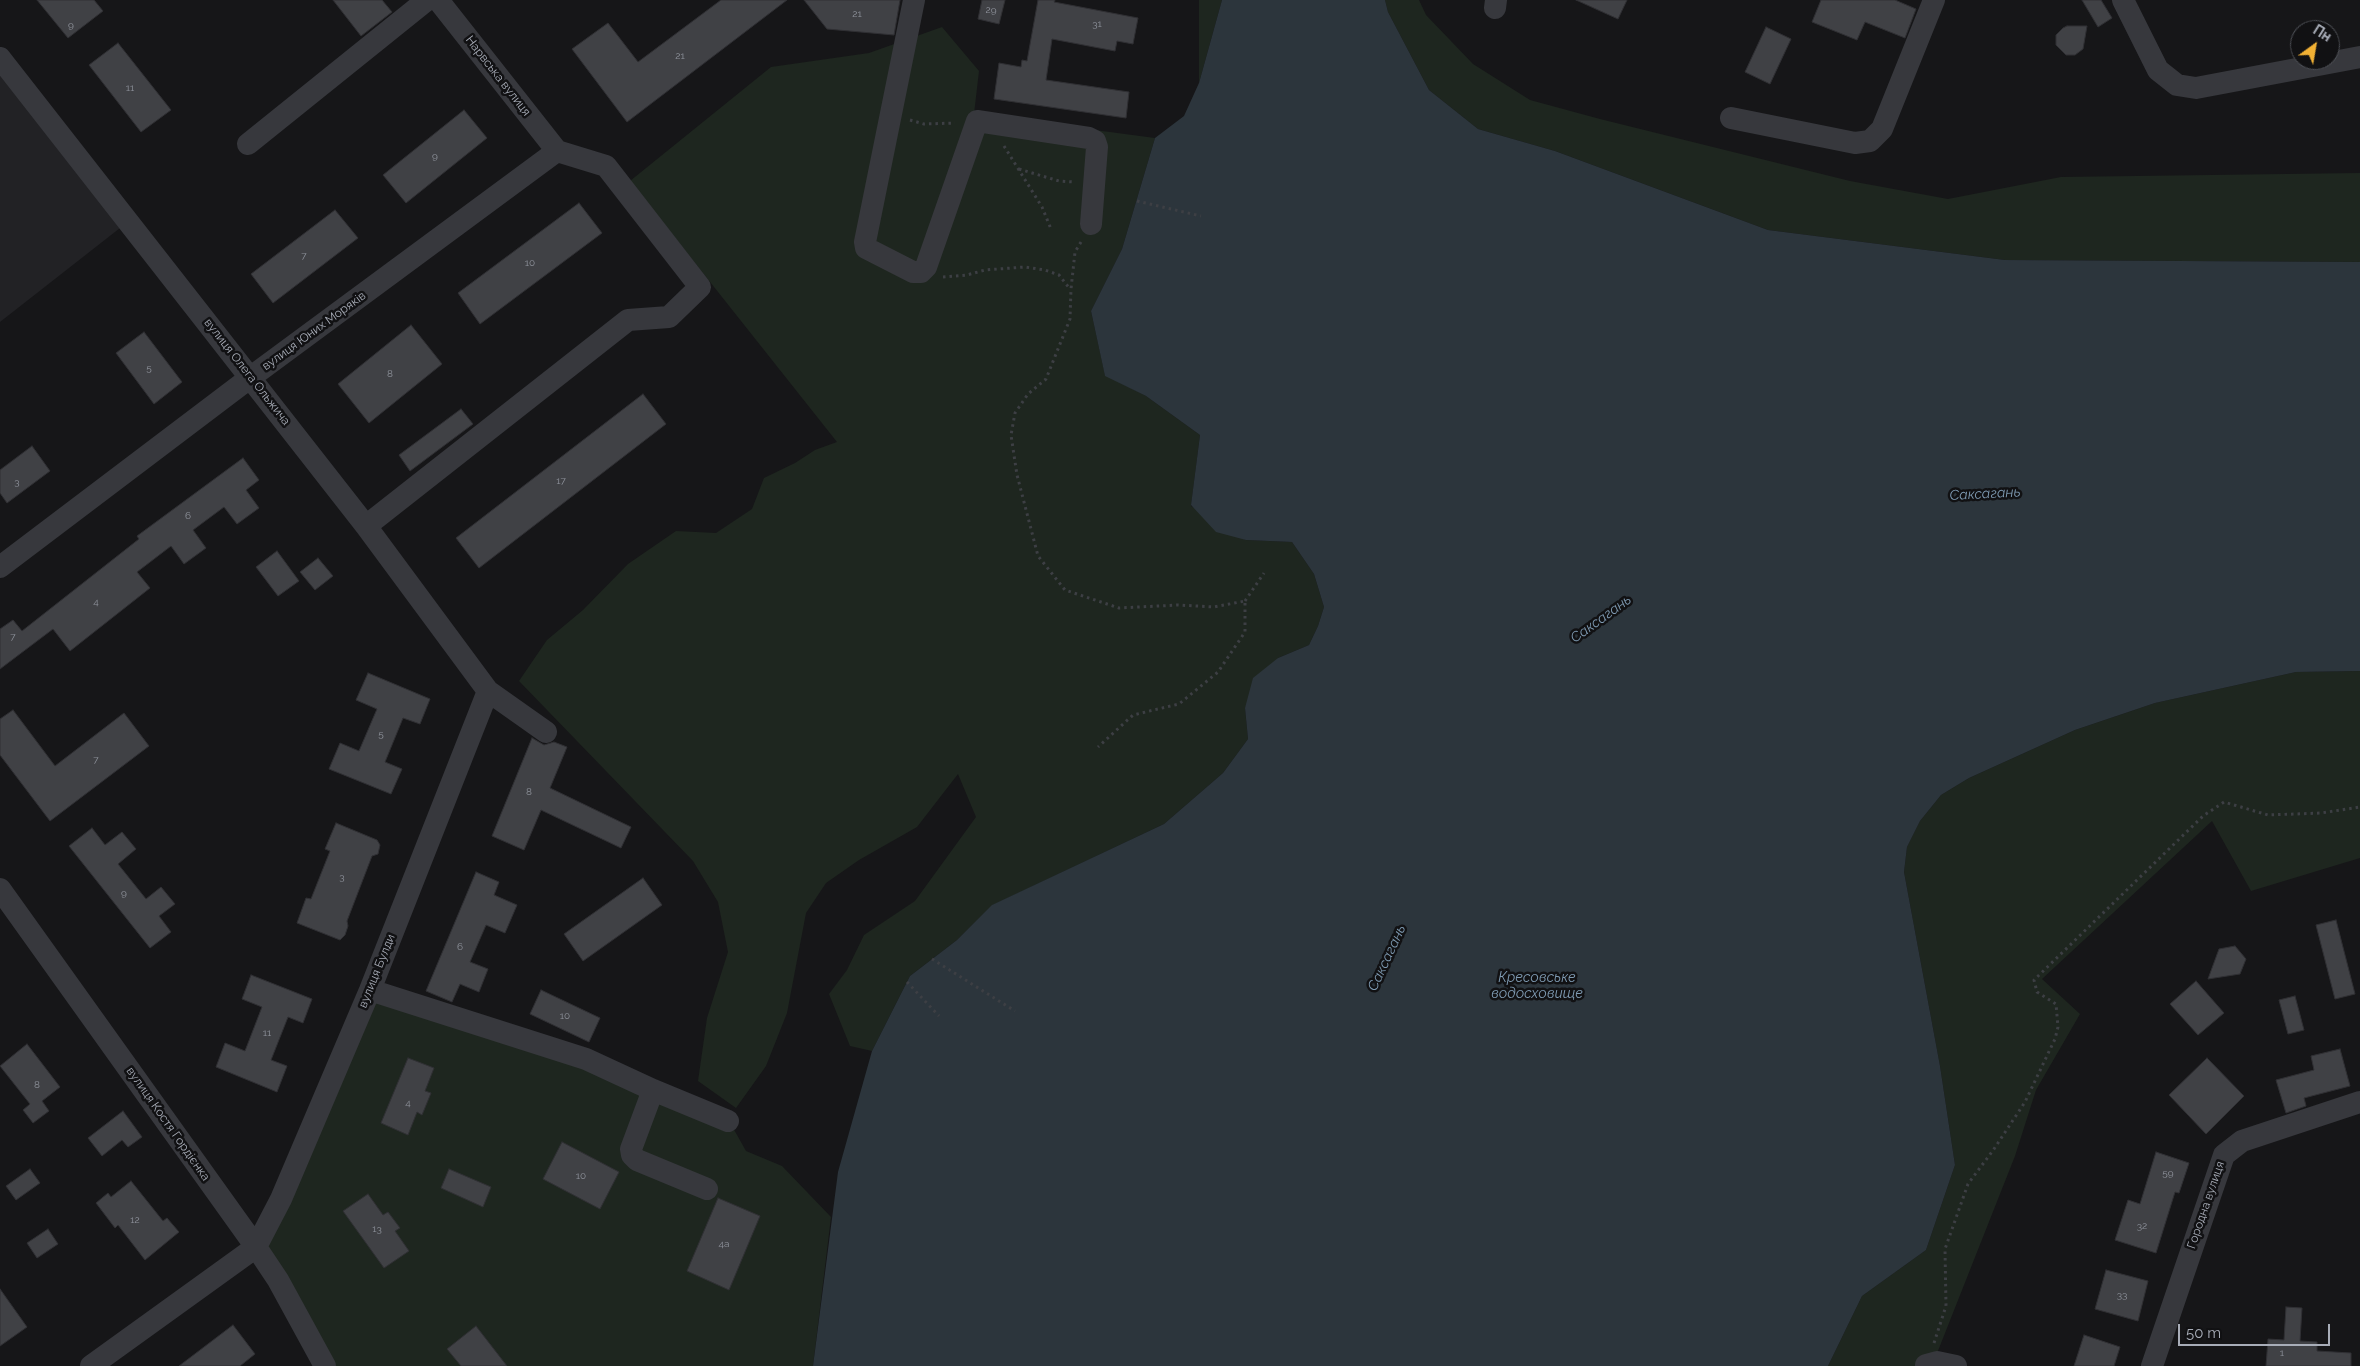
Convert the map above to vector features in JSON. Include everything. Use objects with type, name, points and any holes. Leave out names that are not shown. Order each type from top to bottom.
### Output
[{"type":"street","points":[[248,144],[427,0]]},
{"type":"street","name":"Нарвська вулиця","points":[[438,0],[557,152]]},
{"type":"street","points":[[914,0],[866,248],[913,272],[921,272],[926,267],[982,124],[1089,138],[1095,141],[1097,147],[1091,224]]},
{"type":"street","points":[[1731,118],[1855,143],[1870,141],[1882,129],[1934,0]]},
{"type":"street","points":[[2123,0],[2158,70],[2177,85],[2196,88],[2360,57]]},
{"type":"street","name":"вулиця Олега Ольжича","points":[[0,58],[366,526],[488,691],[546,732]]},
{"type":"street","points":[[366,526],[628,320],[669,317],[700,287],[606,166],[557,152]]},
{"type":"street","name":"вулиця Юних Моряків","points":[[0,567],[251,377],[557,152]]},
{"type":"street","name":"вулиця Булди","points":[[256,1247],[281,1199],[370,990],[488,691]]},
{"type":"street","name":"вулиця Костя Гордієнка","points":[[0,889],[256,1247],[278,1280],[325,1366]]},
{"type":"street","points":[[370,990],[586,1059],[653,1090],[728,1121]]},
{"type":"street","points":[[653,1090],[632,1148],[632,1156],[637,1160],[707,1189]]},
{"type":"street","name":"Городна вулиця","points":[[2152,1366],[2224,1155],[2242,1141],[2360,1102]]},
{"type":"street","points":[[91,1366],[256,1247]]},
{"type":"street","points":[[1926,1365],[1937,1362],[1956,1366]]},
{"type":"path","points":[[892,109],[911,121],[924,124],[958,122],[982,124],[1019,168],[1042,207],[1051,229]]},
{"type":"path","points":[[1019,168],[1058,181],[1094,186]]},
{"type":"path","points":[[1137,201],[1201,216]]},
{"type":"path","points":[[1091,224],[1075,252],[1070,290],[1070,320],[1055,360],[1046,379],[1028,394],[1015,413],[1011,435],[1017,475],[1038,556],[1065,590],[1119,608],[1178,605],[1214,607],[1245,601]]},
{"type":"path","points":[[921,272],[945,277],[1004,268],[1045,270],[1060,275],[1070,290]]},
{"type":"path","points":[[1098,747],[1133,715],[1179,704],[1218,672],[1245,632],[1245,601],[1264,573]]},
{"type":"path","points":[[1926,1365],[1946,1306],[1945,1250],[1968,1184],[2025,1102],[2055,1039],[2058,1027],[2056,1004],[2037,992],[2034,980],[2203,816],[2224,802],[2268,815],[2321,813],[2360,807]]},
{"type":"path","points":[[932,959],[1015,1011]]},
{"type":"path","points":[[907,982],[939,1016]]},
{"type":"shaded area","points":[[1199,0],[1222,0],[1199,83]]},
{"type":"shaded area","points":[[1385,0],[1419,0],[1426,15],[1473,64],[1530,100],[1850,181],[1948,199],[2061,177],[2360,173],[2360,262],[2005,260],[1768,230],[1555,151],[1478,129],[1429,90],[1388,12]]},
{"type":"shaded area","points":[[942,27],[979,71],[974,114],[1155,138],[1122,249],[1091,311],[1105,375],[1146,396],[1200,435],[1191,506],[1246,540],[1292,542],[1314,574],[1324,607],[1309,645],[1278,658],[1245,708],[1248,739],[1223,773],[1164,824],[993,905],[957,940],[910,976],[872,1051],[850,1046],[829,994],[847,970],[864,935],[915,901],[976,817],[958,774],[917,827],[859,860],[826,883],[806,913],[787,1013],[766,1066],[736,1108],[698,1081],[707,1018],[728,952],[718,902],[693,861],[519,681],[547,640],[583,610],[628,564],[676,531],[716,533],[752,509],[764,478],[795,463],[815,450],[837,442],[630,181],[771,67],[869,53]]},
{"type":"shaded area","points":[[0,58],[129,221],[0,322]]},
{"type":"shaded area","points":[[2360,671],[2360,858],[2251,891],[2212,821],[2042,979],[2080,1014],[2036,1090],[2015,1156],[1932,1366],[1828,1366],[1862,1296],[1926,1250],[1955,1165],[1940,1066],[1904,872],[1907,847],[1920,821],[1941,795],[1969,778],[2075,730],[2155,703],[2296,672]]},
{"type":"shaded area","points":[[370,990],[586,1059],[732,1126],[746,1151],[782,1166],[831,1217],[813,1366],[325,1366],[256,1247]]},
{"type":"water","name":"Кресовське водосховище","points":[[1222,0],[1385,0],[1388,12],[1429,90],[1478,129],[1555,151],[1768,230],[2005,260],[2360,262],[2360,671],[2296,672],[2155,703],[2075,730],[1969,778],[1941,795],[1920,821],[1907,847],[1904,872],[1940,1066],[1955,1165],[1926,1250],[1862,1296],[1828,1366],[813,1366],[838,1172],[872,1051],[910,976],[957,940],[992,905],[1164,824],[1223,773],[1248,739],[1245,708],[1253,678],[1278,658],[1309,645],[1324,607],[1314,574],[1292,542],[1246,540],[1216,532],[1191,505],[1200,435],[1146,396],[1105,376],[1091,311],[1122,249],[1155,138],[1184,116],[1199,83]]},
{"type":"building","points":[[37,0],[94,0],[103,11],[68,38]]},
{"type":"building","points":[[333,0],[382,0],[392,12],[361,36]]},
{"type":"building","points":[[721,0],[787,0],[627,122],[572,49],[608,23],[638,62]]},
{"type":"building","points":[[804,0],[900,0],[894,35],[827,29]]},
{"type":"building","points":[[982,0],[1005,0],[999,24],[978,19]]},
{"type":"building","points":[[1038,0],[1055,0],[1054,2],[1138,18],[1133,44],[1117,41],[1115,51],[1052,39],[1046,80],[1129,92],[1126,118],[994,99],[999,63],[1021,67],[1022,60],[1027,61]]},
{"type":"building","points":[[1576,0],[1627,0],[1618,19]]},
{"type":"building","points":[[1821,0],[1895,0],[1916,9],[1905,38],[1865,22],[1857,40],[1812,22]]},
{"type":"building","points":[[2082,0],[2101,0],[2112,18],[2098,27]]},
{"type":"building","points":[[2067,26],[2087,26],[2083,49],[2075,55],[2066,55],[2056,45],[2056,35]]},
{"type":"building","points":[[1766,27],[1791,39],[1770,84],[1745,72]]},
{"type":"building","points":[[118,43],[171,110],[141,132],[89,65]]},
{"type":"building","points":[[464,110],[487,138],[406,203],[383,175]]},
{"type":"building","points":[[579,203],[602,233],[480,324],[458,293]]},
{"type":"building","points":[[335,210],[358,238],[273,303],[251,274]]},
{"type":"building","points":[[411,325],[442,364],[369,423],[338,384]]},
{"type":"building","points":[[144,332],[182,382],[154,404],[116,353]]},
{"type":"building","points":[[643,394],[666,424],[479,568],[456,538]]},
{"type":"building","points":[[461,409],[473,424],[410,471],[399,455]]},
{"type":"building","points":[[32,446],[50,471],[7,503],[0,493],[0,470]]},
{"type":"building","points":[[243,458],[259,480],[246,490],[259,508],[237,524],[224,507],[193,530],[206,548],[184,564],[171,546],[137,572],[150,588],[70,651],[53,629],[0,669],[0,629],[13,620],[22,631],[139,539],[137,536]]},
{"type":"building","points":[[277,551],[299,581],[278,596],[256,567]]},
{"type":"building","points":[[318,558],[333,576],[315,590],[300,572]]},
{"type":"building","points":[[368,673],[430,699],[420,724],[403,718],[385,762],[402,769],[391,794],[329,769],[340,743],[359,751],[377,709],[356,700]]},
{"type":"building","points":[[13,710],[55,766],[124,713],[149,746],[50,821],[0,755],[0,719]]},
{"type":"building","points":[[532,738],[544,745],[554,742],[567,747],[550,788],[631,827],[621,848],[541,810],[524,850],[492,836]]},
{"type":"building","points":[[336,823],[377,840],[380,845],[378,854],[372,856],[347,921],[348,926],[345,935],[340,940],[297,923],[306,898],[311,899],[330,851],[325,849]]},
{"type":"building","points":[[92,828],[105,845],[122,832],[136,849],[118,864],[146,899],[161,887],[175,904],[159,916],[171,932],[150,948],[69,846]]},
{"type":"building","points":[[476,872],[499,882],[494,895],[517,905],[505,933],[486,925],[470,962],[488,969],[479,992],[460,984],[452,1002],[426,991]]},
{"type":"building","points":[[643,878],[662,905],[583,961],[564,934]]},
{"type":"building","points":[[2336,920],[2355,994],[2335,999],[2316,925]]},
{"type":"building","points":[[2235,946],[2246,959],[2240,974],[2208,979],[2219,949]]},
{"type":"building","points":[[251,975],[312,999],[303,1023],[288,1017],[271,1060],[287,1066],[277,1092],[216,1067],[225,1043],[245,1051],[262,1007],[242,999]]},
{"type":"building","points":[[2196,981],[2224,1013],[2198,1035],[2170,1004]]},
{"type":"building","points":[[541,990],[600,1018],[589,1042],[530,1014]]},
{"type":"building","points":[[2295,996],[2304,1030],[2288,1034],[2279,1000]]},
{"type":"building","points":[[27,1044],[60,1087],[42,1101],[49,1111],[33,1123],[23,1110],[30,1104],[0,1066]]},
{"type":"building","points":[[2340,1049],[2350,1086],[2304,1098],[2306,1106],[2286,1113],[2276,1080],[2314,1070],[2311,1056]]},
{"type":"building","points":[[408,1058],[434,1068],[425,1091],[431,1093],[422,1115],[417,1112],[408,1135],[381,1123]]},
{"type":"building","points":[[2207,1058],[2244,1096],[2206,1134],[2169,1095]]},
{"type":"building","points":[[123,1111],[142,1137],[128,1147],[122,1140],[102,1156],[88,1138]]},
{"type":"building","points":[[562,1142],[619,1172],[600,1209],[543,1179]]},
{"type":"building","points":[[2156,1152],[2189,1163],[2179,1193],[2175,1192],[2156,1253],[2115,1240],[2128,1200],[2140,1204]]},
{"type":"building","points":[[30,1169],[40,1183],[16,1200],[6,1186]]},
{"type":"building","points":[[449,1169],[491,1187],[483,1207],[441,1188]]},
{"type":"building","points":[[131,1181],[163,1221],[167,1218],[179,1232],[145,1260],[118,1225],[115,1228],[96,1203],[108,1193],[111,1197]]},
{"type":"building","points":[[368,1194],[383,1215],[388,1212],[400,1228],[395,1231],[409,1251],[384,1268],[343,1211]]},
{"type":"building","points":[[718,1198],[760,1216],[729,1290],[687,1271]]},
{"type":"building","points":[[48,1229],[58,1244],[37,1258],[27,1243]]},
{"type":"building","points":[[2106,1270],[2148,1281],[2138,1321],[2095,1309]]},
{"type":"building","points":[[0,1289],[27,1327],[0,1346]]},
{"type":"building","points":[[2286,1307],[2302,1308],[2300,1341],[2317,1342],[2317,1351],[2351,1353],[2351,1366],[2266,1366],[2268,1339],[2284,1340]]},
{"type":"building","points":[[233,1325],[255,1354],[240,1366],[179,1366]]},
{"type":"building","points":[[476,1326],[507,1366],[461,1366],[447,1349]]},
{"type":"building","points":[[2084,1335],[2120,1347],[2114,1366],[2074,1366]]},
{"type":"water label","name":"Саксагань","points":[[1985,494]]},
{"type":"water label","name":"Саксагань","points":[[1601,619]]},
{"type":"water label","name":"Саксагань","points":[[1387,958]]}]
